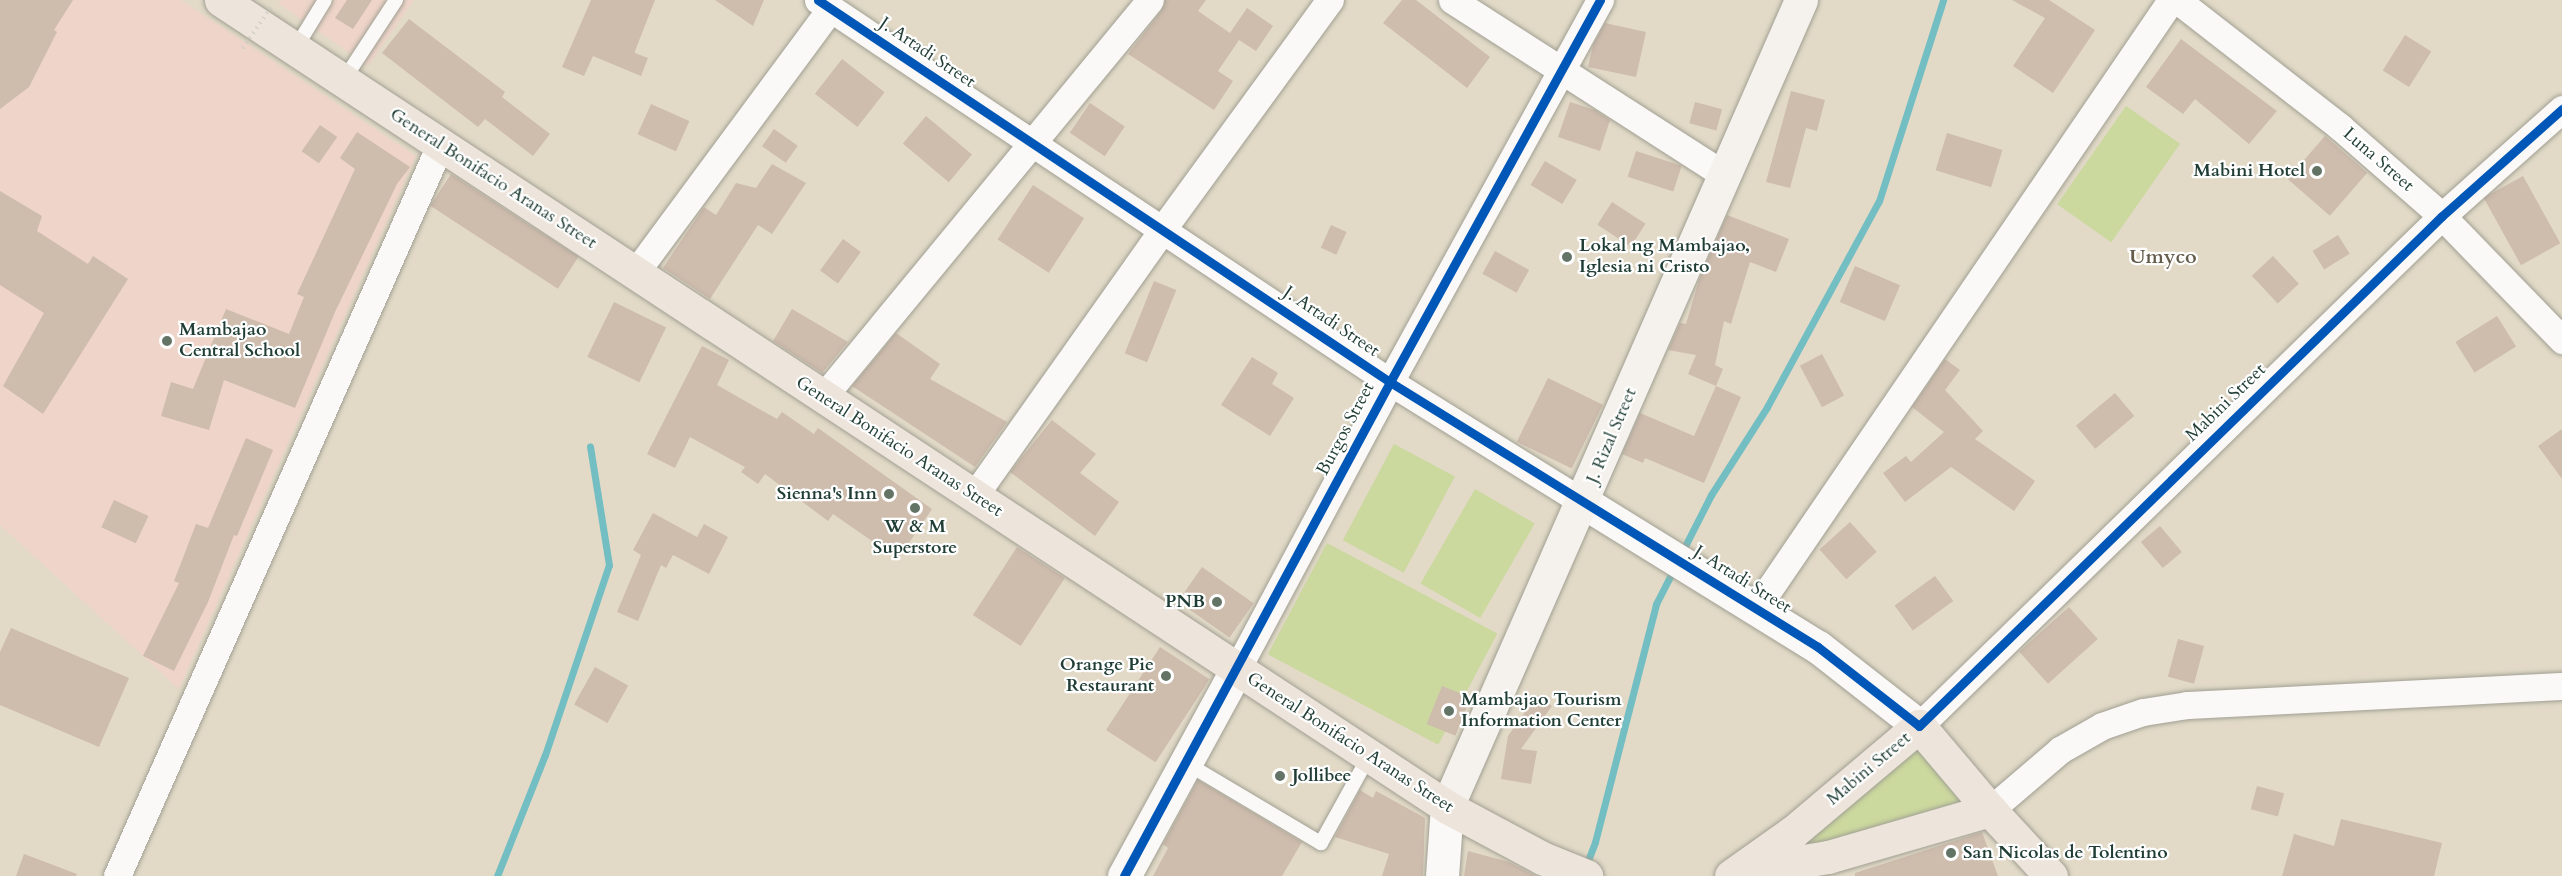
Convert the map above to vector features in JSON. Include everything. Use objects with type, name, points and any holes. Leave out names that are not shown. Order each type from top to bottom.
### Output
[{"type":"main road","name":"General Bonifacio Aranas Street","points":[[221,0],[1447,807],[1542,858],[1586,876]]},
{"type":"main road","name":"J. Rizal Street","points":[[1447,807],[1583,502],[1801,0]]},
{"type":"main road","points":[[1919,726],[1990,810],[2051,876]]},
{"type":"main road","name":"Mabini Street","points":[[1736,874],[1793,832],[1919,726]]},
{"type":"main road","name":"Mabini Street","points":[[1736,874],[1828,857],[1990,810]]},
{"type":"street","points":[[823,397],[1150,0]]},
{"type":"street","points":[[974,496],[1162,230],[1330,0]]},
{"type":"street","points":[[1452,0],[1725,175]]},
{"type":"street","name":"Burgos Street","points":[[1124,876],[1238,669],[1390,382],[1600,0]]},
{"type":"street","points":[[1756,607],[2171,0]]},
{"type":"street","name":"Luna Street","points":[[2177,0],[2340,127],[2442,216],[2562,340]]},
{"type":"street","points":[[634,273],[824,4]]},
{"type":"street","name":"J. Artadi Street","points":[[824,4],[1390,382],[1756,607],[1826,653],[1919,726]]},
{"type":"street","name":"Mabini Street","points":[[1919,726],[2442,216],[2562,109]]},
{"type":"street","points":[[117,876],[440,145]]},
{"type":"street","points":[[1990,810],[2060,750],[2102,726],[2143,712],[2187,705],[2562,686]]},
{"type":"street","name":"J. Rizal Street","points":[[1442,876],[1447,807]]},
{"type":"lane","points":[[295,49],[326,0]]},
{"type":"lane","points":[[344,81],[396,0]]},
{"type":"lane","points":[[1186,763],[1321,843],[1369,756]]},
{"type":"path","points":[[243,48],[273,4]]},
{"type":"shaded area","name":"Mambajao Central School","points":[[0,0],[181,0],[416,156],[179,689],[0,525]]},
{"type":"shaded area","points":[[281,0],[414,0],[368,66],[278,3]]},
{"type":"green space","points":[[2126,106],[2180,144],[2111,242],[2057,204]]},
{"type":"green space","points":[[1394,444],[1455,476],[1404,573],[1343,540]]},
{"type":"green space","points":[[1475,489],[1535,524],[1480,618],[1420,583]]},
{"type":"green space","points":[[1327,543],[1497,634],[1438,745],[1268,654]]},
{"type":"green space","points":[[1921,741],[1973,804],[1773,861]]},
{"type":"building","points":[[0,0],[73,0],[54,30],[57,32],[29,87],[0,109]]},
{"type":"building","points":[[347,0],[372,0],[353,29],[335,18]]},
{"type":"building","points":[[591,0],[655,0],[635,51],[648,58],[641,76],[593,56],[584,76],[562,67]]},
{"type":"building","points":[[715,0],[764,0],[753,26]]},
{"type":"building","points":[[1165,0],[1206,0],[1198,11],[1230,33],[1247,8],[1273,26],[1256,51],[1239,40],[1218,71],[1233,81],[1214,110],[1128,54],[1162,10]]},
{"type":"building","points":[[1402,0],[1416,0],[1490,57],[1467,88],[1383,23]]},
{"type":"building","points":[[2012,0],[2049,0],[2095,30],[2053,93],[2013,66],[2045,18]]},
{"type":"building","points":[[409,19],[505,92],[502,97],[550,134],[533,156],[485,119],[478,127],[382,53]]},
{"type":"building","points":[[1605,23],[1646,32],[1636,77],[1588,67],[1593,45]]},
{"type":"building","points":[[2405,35],[2431,51],[2409,87],[2383,71]]},
{"type":"building","points":[[2181,39],[2277,111],[2249,144],[2195,99],[2183,114],[2146,87]]},
{"type":"building","points":[[842,59],[885,92],[857,127],[815,94]]},
{"type":"building","points":[[1791,91],[1825,100],[1817,131],[1806,128],[1790,188],[1766,182]]},
{"type":"building","points":[[1570,102],[1595,110],[1610,120],[1600,151],[1558,137]]},
{"type":"building","points":[[1695,102],[1722,109],[1716,130],[1689,123]]},
{"type":"building","points":[[1090,103],[1125,126],[1105,156],[1070,133]]},
{"type":"building","points":[[651,104],[689,121],[676,151],[638,134]]},
{"type":"building","points":[[926,116],[972,155],[949,182],[903,144]]},
{"type":"building","points":[[320,125],[337,137],[319,163],[302,151]]},
{"type":"building","points":[[774,129],[798,146],[786,163],[762,146]]},
{"type":"building","points":[[357,132],[410,167],[397,184],[335,312],[295,408],[224,380],[209,430],[161,416],[171,382],[193,389],[226,309],[289,334],[304,297],[297,294],[355,169],[340,158]]},
{"type":"building","points":[[1947,133],[2002,150],[1991,187],[1936,170]]},
{"type":"building","points":[[2325,136],[2367,173],[2330,216],[2288,179]]},
{"type":"building","points":[[1636,151],[1682,166],[1673,192],[1628,177]]},
{"type":"building","points":[[1545,161],[1577,180],[1562,204],[1531,185]]},
{"type":"building","points":[[772,164],[806,183],[772,234],[758,225],[710,299],[663,268],[704,207],[716,215],[736,183],[756,188]]},
{"type":"building","points":[[451,174],[578,257],[558,289],[430,206]]},
{"type":"building","points":[[2523,176],[2560,243],[2521,265],[2484,198]]},
{"type":"building","points":[[1033,185],[1084,218],[1049,273],[998,240]]},
{"type":"building","points":[[0,191],[42,216],[37,231],[88,264],[93,256],[128,279],[43,414],[3,386],[44,313],[0,285]]},
{"type":"building","points":[[1612,202],[1646,224],[1631,246],[1597,225]]},
{"type":"building","points":[[1727,215],[1789,239],[1776,272],[1750,262],[1731,324],[1724,321],[1715,365],[1723,369],[1716,386],[1688,374],[1696,355],[1668,350],[1680,323],[1686,324],[1699,280]]},
{"type":"building","points":[[1331,225],[1347,232],[1336,255],[1321,248]]},
{"type":"building","points":[[2338,235],[2350,254],[2324,270],[2313,251]]},
{"type":"building","points":[[843,239],[861,252],[838,283],[820,271]]},
{"type":"building","points":[[1495,251],[1529,270],[1517,293],[1482,274]]},
{"type":"building","points":[[2273,256],[2299,284],[2278,304],[2252,276]]},
{"type":"building","points":[[1855,266],[1900,285],[1885,321],[1840,302]]},
{"type":"building","points":[[1154,281],[1176,290],[1147,362],[1125,353]]},
{"type":"building","points":[[614,302],[666,327],[639,382],[587,357]]},
{"type":"building","points":[[792,309],[848,342],[822,373],[773,341]]},
{"type":"building","points":[[2497,316],[2516,347],[2475,372],[2455,342]]},
{"type":"building","points":[[896,333],[940,364],[930,379],[1007,422],[975,467],[852,386]]},
{"type":"building","points":[[702,346],[729,360],[717,385],[777,419],[782,412],[814,434],[818,428],[932,509],[898,559],[833,514],[828,521],[765,474],[758,484],[741,472],[745,467],[690,437],[675,468],[647,454]]},
{"type":"building","points":[[1822,354],[1844,395],[1822,407],[1800,366]]},
{"type":"building","points":[[1252,357],[1278,373],[1272,384],[1294,398],[1270,436],[1221,405]]},
{"type":"building","points":[[1945,359],[1960,370],[1945,390],[1983,431],[1975,439],[2035,481],[2014,511],[1951,467],[1905,502],[1883,473],[1906,456],[1911,462],[1944,432],[1912,407]]},
{"type":"building","points":[[1548,378],[1603,405],[1572,469],[1517,442]]},
{"type":"building","points":[[1716,386],[1741,397],[1704,483],[1645,458],[1643,463],[1622,454],[1640,413],[1694,436]]},
{"type":"building","points":[[2115,393],[2134,416],[2095,449],[2076,426]]},
{"type":"building","points":[[1052,420],[1096,454],[1080,473],[1119,502],[1095,536],[1010,472]]},
{"type":"building","points":[[2562,429],[2562,479],[2538,446]]},
{"type":"building","points":[[246,438],[273,450],[237,536],[234,535],[208,602],[174,671],[143,656],[179,583],[174,581],[196,524],[208,528]]},
{"type":"building","points":[[114,500],[148,516],[136,543],[101,527]]},
{"type":"building","points":[[653,513],[697,537],[704,524],[728,537],[709,574],[673,555],[666,568],[661,565],[638,621],[617,612],[641,555],[633,550]]},
{"type":"building","points":[[1850,522],[1877,552],[1846,579],[1820,549]]},
{"type":"building","points":[[2160,526],[2182,552],[2163,568],[2141,542]]},
{"type":"building","points":[[1017,547],[1065,578],[1021,646],[973,615]]},
{"type":"building","name":"PNB","points":[[1202,567],[1254,603],[1230,638],[1178,601]]},
{"type":"building","points":[[1935,576],[1953,601],[1913,630],[1895,605]]},
{"type":"building","points":[[2069,607],[2098,639],[2048,684],[2019,652]]},
{"type":"building","points":[[11,628],[129,678],[99,747],[0,705],[0,652]]},
{"type":"building","points":[[2178,639],[2204,646],[2194,684],[2168,677]]},
{"type":"building","points":[[1160,647],[1209,679],[1156,762],[1106,730]]},
{"type":"building","points":[[595,667],[628,685],[607,723],[574,705]]},
{"type":"building","name":"Mambajao Tourism Information Center","points":[[1442,686],[1471,698],[1455,736],[1427,724]]},
{"type":"building","points":[[1537,695],[1552,706],[1521,749],[1537,751],[1531,784],[1501,779],[1508,736]]},
{"type":"building","points":[[1198,780],[1302,842],[1282,876],[1153,876],[1168,848],[1163,844]]},
{"type":"building","points":[[2257,786],[2284,793],[2278,816],[2251,809]]},
{"type":"building","points":[[1360,790],[1373,798],[1376,791],[1425,818],[1423,876],[1382,876],[1389,854],[1335,837]]},
{"type":"building","points":[[2341,819],[2442,843],[2434,876],[2282,876],[2294,834],[2334,846]]},
{"type":"building","name":"San Nicolas de Tolentino","points":[[1982,832],[1998,876],[1855,876],[1855,873]]},
{"type":"building","points":[[1468,851],[1509,862],[1536,876],[1464,876]]},
{"type":"building","points":[[24,854],[77,874],[76,876],[16,876]]},
{"type":"waterway","points":[[1684,548],[1711,495],[1767,407],[1879,201],[1943,0]]},
{"type":"waterway","points":[[497,876],[545,755],[609,565],[590,447]]},
{"type":"waterway","points":[[1587,863],[1595,842],[1656,604],[1670,576]]},
{"type":"cycle path","points":[[818,0],[1390,382],[1818,647],[1919,726],[2442,216],[2562,109]]},
{"type":"cycle path","points":[[1124,876],[1390,382],[1600,0]]},
{"type":"place","name":"Mabini Hotel","points":[[2317,171]]},
{"type":"place","name":"Lokal ng Mambajao, Iglesia ni Cristo","points":[[1567,257]]},
{"type":"place","name":"Mambajao Central School","points":[[167,341]]},
{"type":"place","name":"Sienna's Inn","points":[[889,494]]},
{"type":"place","name":"W & M Superstore","points":[[915,508]]},
{"type":"place","name":"PNB","points":[[1217,602]]},
{"type":"place","name":"Orange Pie Restaurant","points":[[1166,676]]},
{"type":"place","name":"Mambajao Tourism Information Center","points":[[1449,711]]},
{"type":"place","name":"Jollibee","points":[[1280,776]]},
{"type":"place","name":"San Nicolas de Tolentino","points":[[1951,853]]},
{"type":"district","name":"Umyco","points":[[2163,256]]}]
